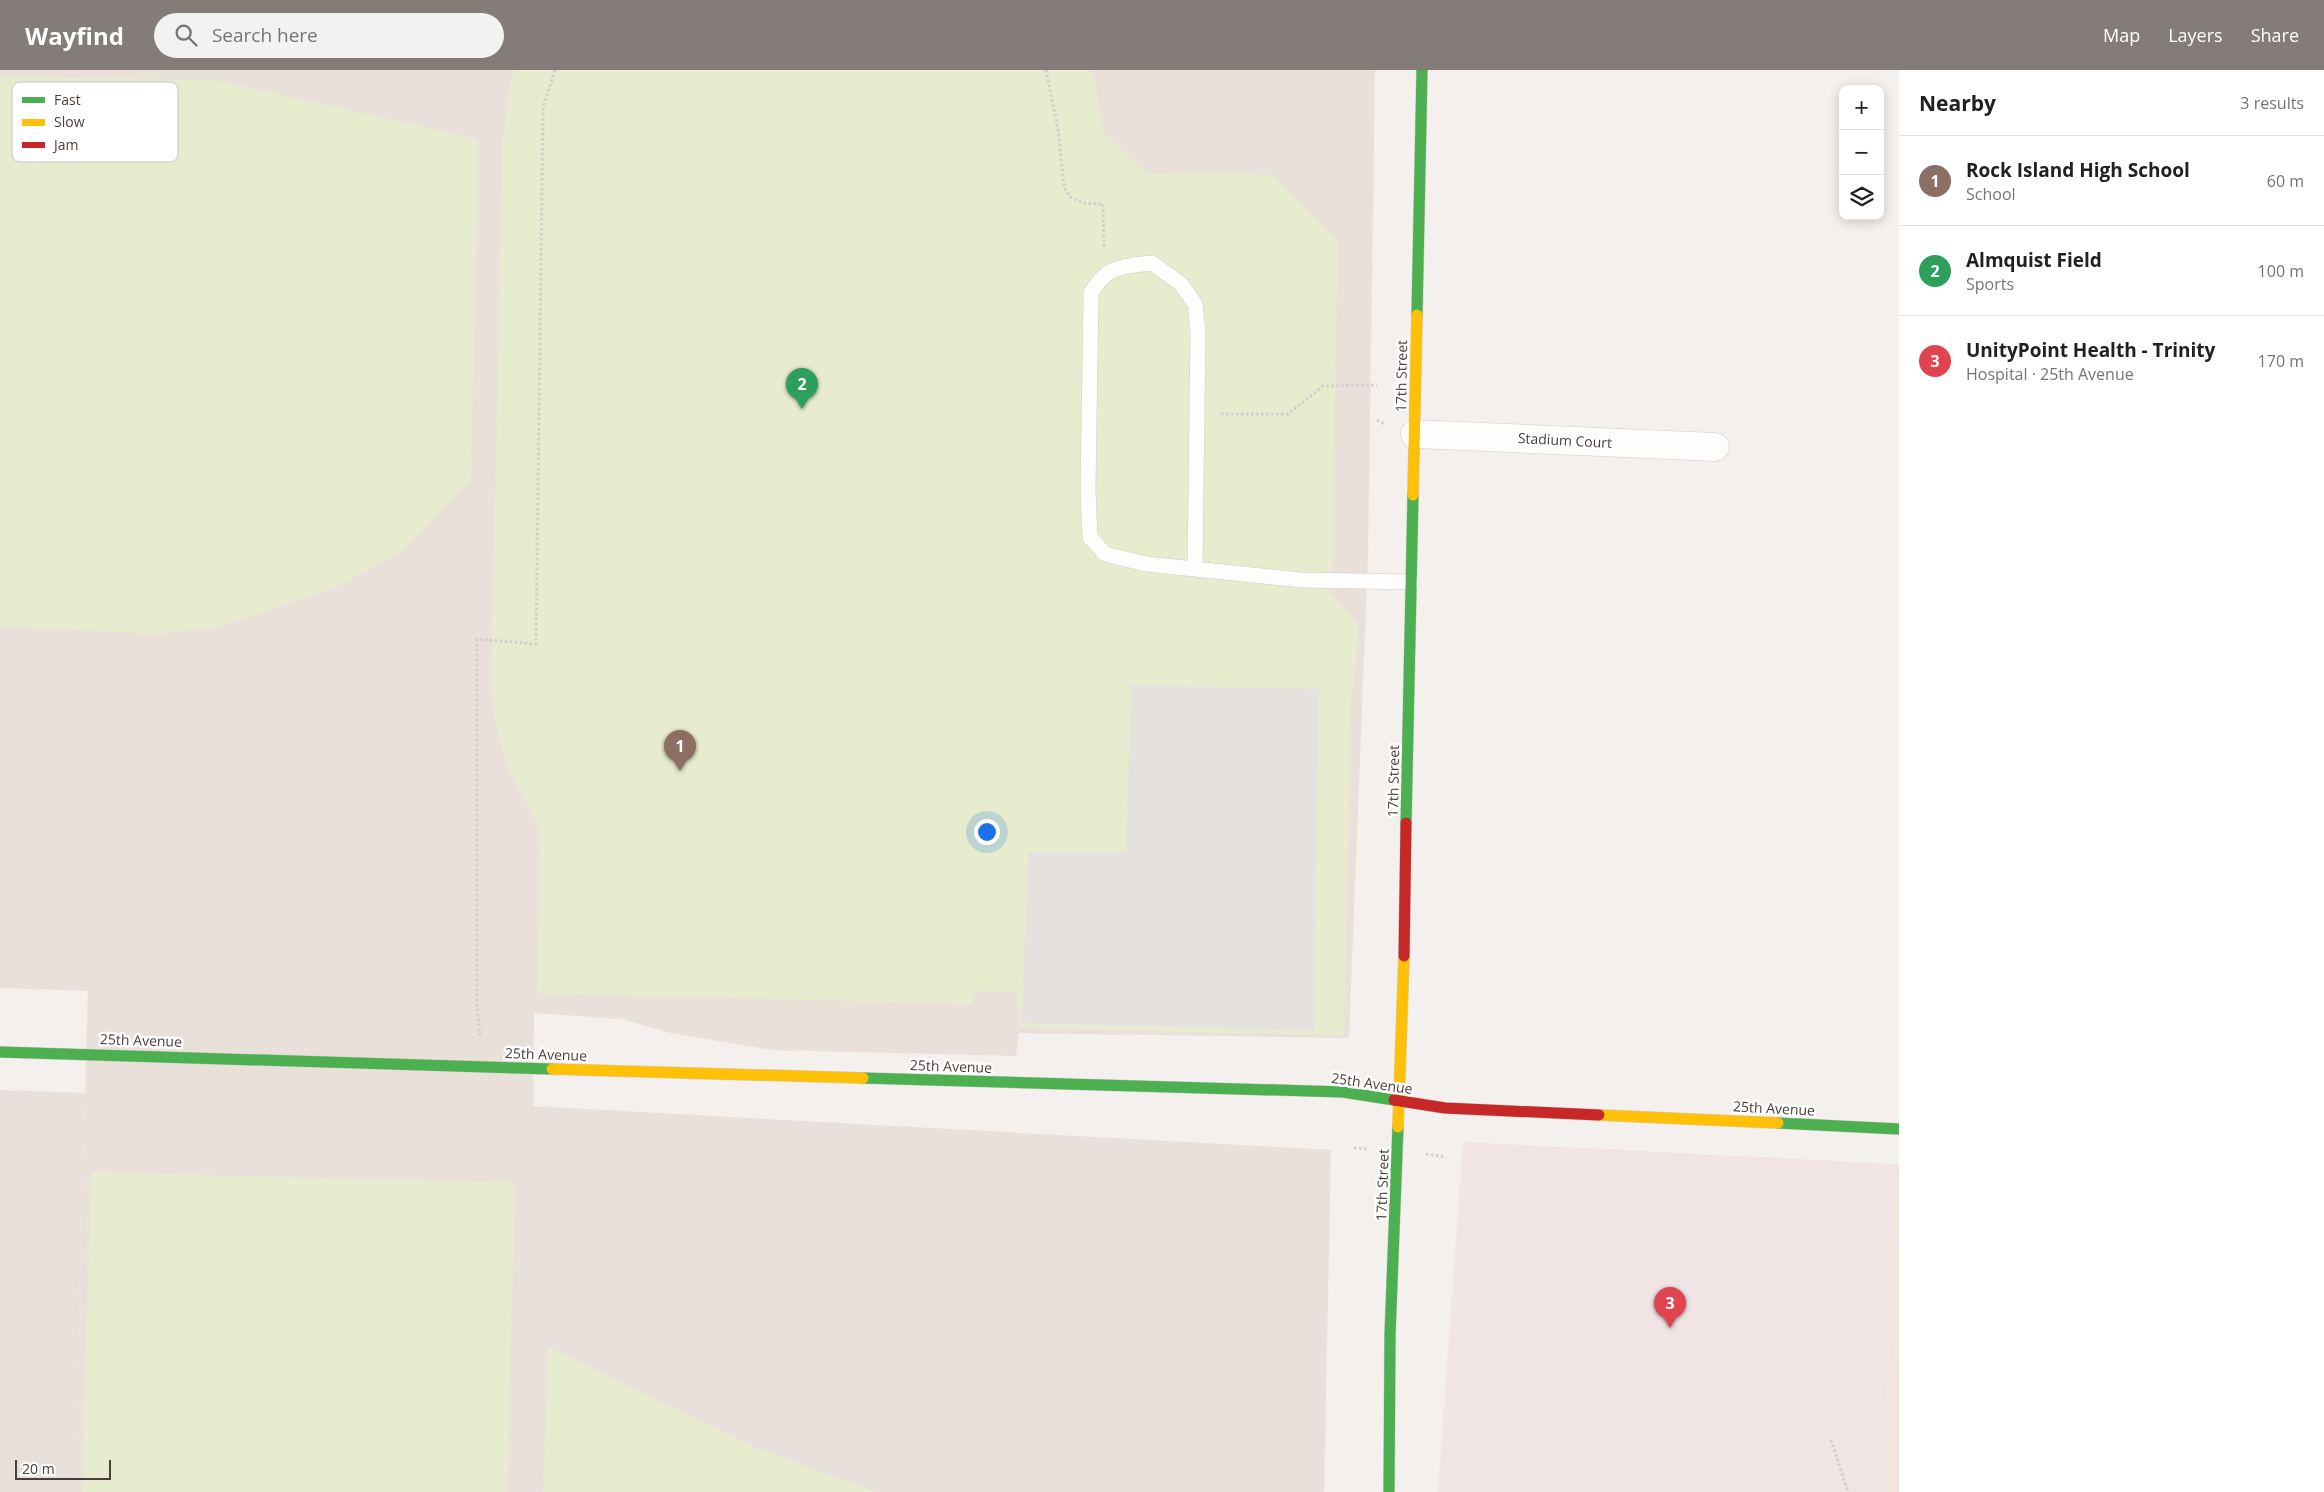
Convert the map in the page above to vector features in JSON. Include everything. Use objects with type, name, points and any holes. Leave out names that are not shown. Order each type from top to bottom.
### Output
[{"type":"street","name":"17th Street","points":[[1389,1492],[1390,1335],[1400,1102],[1422,70]]},
{"type":"street","name":"Stadium Court","points":[[1415,434],[1715,447]]},
{"type":"street","name":"25th Avenue","points":[[0,1052],[1343,1092],[1445,1108],[1899,1129]]},
{"type":"lane","points":[[1195,568],[1198,332],[1195,304],[1181,284],[1152,263],[1122,266],[1099,279],[1091,293],[1088,490],[1090,537],[1105,554],[1146,564],[1302,580],[1412,582]]},
{"type":"path","points":[[480,1066],[477,1007],[477,639],[536,644],[543,107],[556,70]]},
{"type":"path","points":[[1046,70],[1058,129],[1064,187],[1070,197],[1083,203],[1103,204],[1104,241]]},
{"type":"path","points":[[1197,414],[1288,414],[1323,386],[1377,385]]},
{"type":"path","points":[[1831,1440],[1848,1492]]},
{"type":"shaded area","points":[[0,70],[1375,70],[1368,555],[1349,1038],[1019,1033],[1016,1056],[772,1050],[671,1033],[622,1019],[534,1013],[530,1492],[74,1492],[88,991],[0,988]]},
{"type":"shaded area","points":[[1131,686],[1319,689],[1314,1031],[1022,1023],[1028,852],[1126,852]]},
{"type":"shaded area","points":[[0,1090],[85,1093],[74,1492],[0,1492]]},
{"type":"shaded area","points":[[533,1106],[1331,1150],[1324,1492],[530,1492]]},
{"type":"shaded area","points":[[1463,1142],[1893,1164],[1885,1492],[1438,1492]]},
{"type":"shaded area","points":[[1893,1164],[1899,1164],[1899,1492],[1885,1492]]},
{"type":"green space","points":[[515,70],[1091,70],[1095,82],[1102,131],[1147,174],[1273,175],[1338,242],[1331,593],[1359,626],[1350,716],[1344,1036],[1020,1027],[1018,992],[973,991],[972,1004],[537,993],[540,829],[509,769],[495,723],[491,681],[503,134],[510,85]]},
{"type":"green space","points":[[0,77],[215,80],[478,139],[471,480],[398,554],[334,588],[219,627],[157,634],[0,626]]},
{"type":"green space","points":[[91,1172],[515,1183],[507,1492],[82,1492]]},
{"type":"green space","points":[[548,1347],[759,1449],[876,1492],[543,1492]]},
{"type":"traffic: fast","points":[[1417,315],[1422,70]]},
{"type":"traffic: fast","points":[[1406,823],[1413,495]]},
{"type":"traffic: fast","points":[[0,1052],[552,1069]]},
{"type":"traffic: fast","points":[[863,1078],[1343,1092],[1394,1100]]},
{"type":"traffic: fast","points":[[1778,1123],[1899,1129]]},
{"type":"traffic: fast","points":[[1389,1492],[1390,1335],[1398,1127]]},
{"type":"traffic: slow","points":[[1413,495],[1417,315]]},
{"type":"traffic: slow","points":[[1398,1127],[1404,956]]},
{"type":"traffic: slow","points":[[552,1069],[863,1078]]},
{"type":"traffic: slow","points":[[1599,1115],[1778,1123]]},
{"type":"traffic: jam","points":[[1404,956],[1406,823]]},
{"type":"traffic: jam","points":[[1394,1100],[1445,1108],[1599,1115]]},
{"type":"place","name":"Almquist Field","points":[[802,409]]},
{"type":"place","name":"Rock Island High School","points":[[680,771]]},
{"type":"place","name":"UnityPoint Health - Trinity","points":[[1670,1328]]}]
